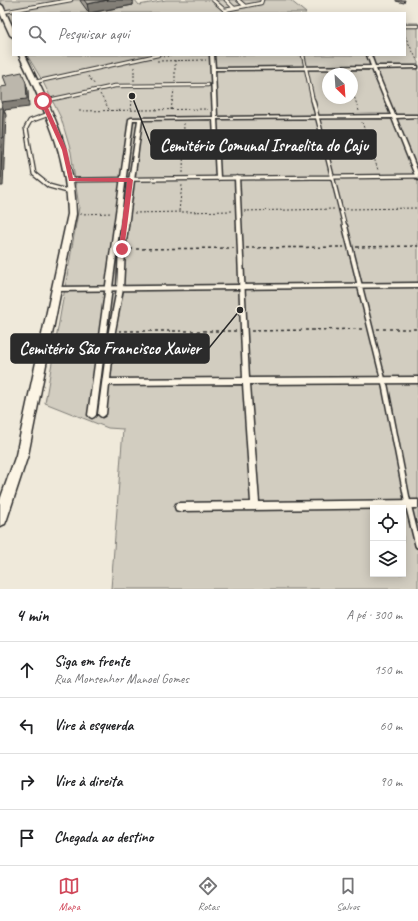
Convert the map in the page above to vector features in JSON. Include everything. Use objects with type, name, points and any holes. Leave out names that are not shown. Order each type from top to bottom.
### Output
[{"type":"street","points":[[1,9],[12,33]]},
{"type":"street","points":[[0,519],[22,455],[72,214],[72,192],[64,150],[22,56]]},
{"type":"street","points":[[212,56],[218,178]]},
{"type":"street","points":[[369,56],[393,118],[418,177]]},
{"type":"street","points":[[212,69],[418,67]]},
{"type":"street","points":[[92,415],[110,289],[122,180],[131,119],[216,120],[317,117],[393,118],[418,116]]},
{"type":"street","points":[[102,414],[112,331],[120,289],[122,249],[130,180],[140,120]]},
{"type":"street","points":[[237,178],[246,381],[255,505]]},
{"type":"street","points":[[106,382],[418,380]]},
{"type":"street","points":[[179,507],[418,504]]},
{"type":"lane","points":[[1,9],[72,0]]},
{"type":"lane","points":[[213,0],[225,10],[257,4],[262,2],[262,0]]},
{"type":"lane","points":[[226,0],[234,8]]},
{"type":"lane","points":[[238,0],[245,6]]},
{"type":"lane","points":[[252,0],[257,4]]},
{"type":"lane","points":[[406,26],[418,26]]},
{"type":"lane","points":[[35,82],[153,56]]},
{"type":"lane","points":[[303,56],[317,117],[384,380],[408,504],[418,545]]},
{"type":"lane","points":[[43,101],[98,89],[134,86],[208,85]]},
{"type":"lane","points":[[49,114],[30,121],[26,128],[32,171],[36,178],[49,186],[72,192]]},
{"type":"lane","points":[[70,180],[380,176],[418,177]]},
{"type":"lane","points":[[56,289],[418,285]]},
{"type":"path","points":[[406,38],[418,62]]},
{"type":"path","points":[[171,110],[175,60]]},
{"type":"path","points":[[154,62],[175,60],[207,60]]},
{"type":"path","points":[[131,110],[134,86],[134,63]]},
{"type":"path","points":[[86,72],[98,89],[110,111]]},
{"type":"path","points":[[356,104],[380,176]]},
{"type":"path","points":[[79,111],[208,110]]},
{"type":"path","points":[[179,212],[183,179],[184,119]]},
{"type":"path","points":[[218,156],[327,155]]},
{"type":"path","points":[[122,249],[418,246]]},
{"type":"path","points":[[112,331],[418,329]]},
{"type":"shaded area","points":[[0,0],[135,0],[139,5],[166,0],[290,0],[305,12],[12,12],[12,27]]},
{"type":"shaded area","points":[[406,23],[418,23],[418,589],[111,589],[123,429],[108,428],[45,403],[79,207],[71,152],[61,118],[42,80],[28,56],[406,56]]},
{"type":"building","points":[[84,0],[108,0],[87,4]]},
{"type":"building","points":[[22,72],[26,83],[27,99],[1,102],[1,87],[7,86],[3,76]]},
{"type":"building","points":[[0,108],[3,108],[1,178],[0,178]]},
{"type":"place","name":"Cemitério Comunal Israelita do Caju","points":[[132,96]]},
{"type":"place","name":"Cemitério São Francisco Xavier","points":[[240,310]]},
{"type":"route","points":[[43,101],[64,150],[70,180],[130,180],[122,249]]}]
